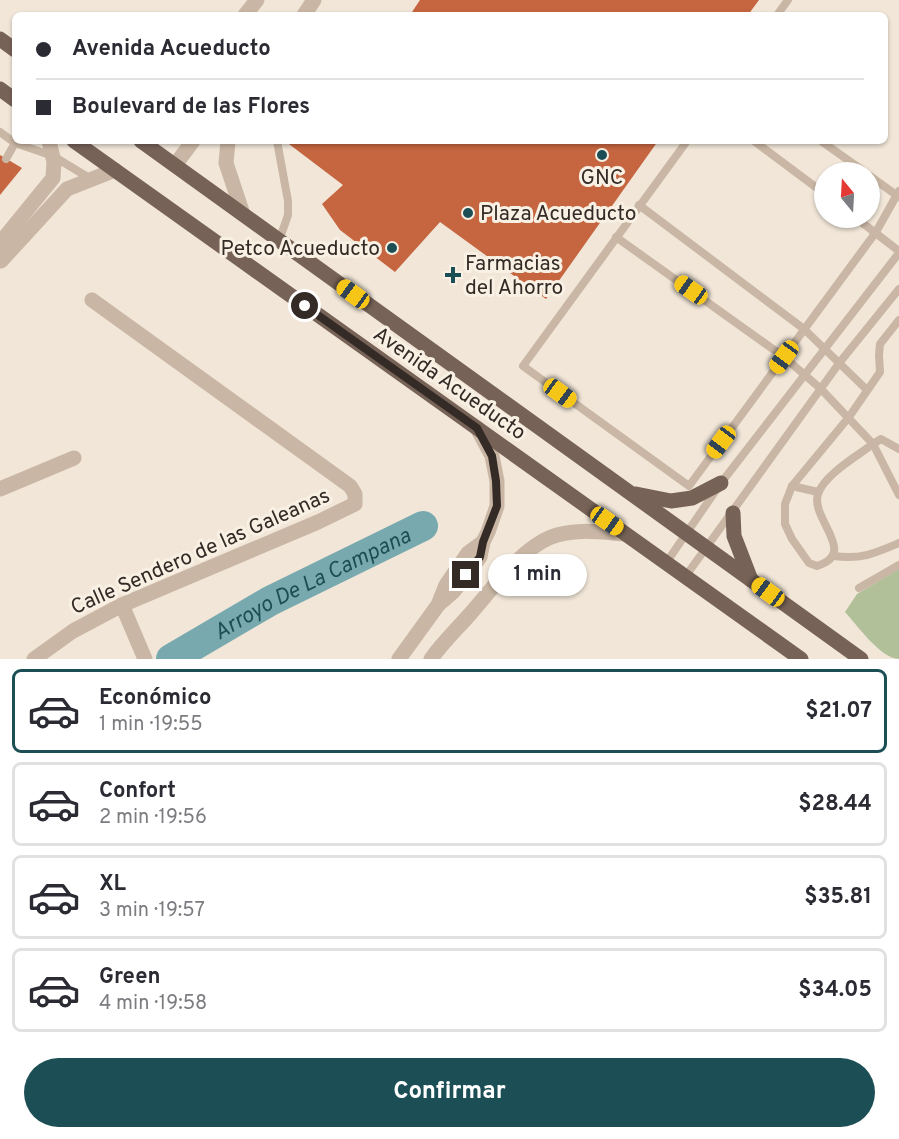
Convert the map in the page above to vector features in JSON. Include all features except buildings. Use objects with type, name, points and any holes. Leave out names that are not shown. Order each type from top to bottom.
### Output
[{"type":"main road","name":"Avenida Acueducto","points":[[78,144],[801,659]]},
{"type":"main road","name":"Avenida Acueducto","points":[[145,144],[861,659]]},
{"type":"main road","points":[[629,493],[671,501],[692,498],[721,483]]},
{"type":"main road","points":[[733,513],[734,536],[751,580]]},
{"type":"street","points":[[247,12],[257,0]]},
{"type":"street","points":[[175,165],[191,144]]},
{"type":"street","points":[[228,144],[226,163],[243,214]]},
{"type":"street","points":[[0,243],[53,178],[51,148]]},
{"type":"street","points":[[0,262],[67,189],[115,170]]},
{"type":"street","points":[[53,178],[67,189]]},
{"type":"street","name":"Calle Sendero de las Galeanas","points":[[34,659],[73,631],[122,605],[355,504],[356,494],[350,486],[92,300]]},
{"type":"street","points":[[399,659],[438,605],[454,591],[480,557],[483,542],[497,506],[492,456],[477,428]]},
{"type":"street","points":[[0,489],[74,458]]},
{"type":"street","points":[[431,659],[501,580],[540,542],[570,532],[625,534]]},
{"type":"street","points":[[122,605],[143,653]]},
{"type":"lane","points":[[6,159],[14,144]]},
{"type":"lane","points":[[22,144],[51,148],[91,179]]},
{"type":"lane","points":[[277,144],[288,208],[288,215],[279,240]]},
{"type":"lane","points":[[685,144],[523,366],[689,486],[876,232],[898,194],[880,182]]},
{"type":"lane","points":[[758,144],[814,186]]},
{"type":"lane","points":[[825,144],[851,162]]},
{"type":"lane","points":[[639,205],[804,329],[867,390]]},
{"type":"lane","points":[[666,563],[721,483],[899,252],[870,228]]},
{"type":"lane","points":[[616,237],[784,357],[822,389],[873,444],[899,495]]},
{"type":"lane","points":[[685,577],[840,362],[899,289]]},
{"type":"lane","points":[[899,320],[880,345],[880,372],[849,417],[792,486],[785,504],[786,525],[792,539],[809,562],[817,566],[829,562],[834,556],[835,546],[816,502],[819,492],[830,477],[880,439],[899,448]]},
{"type":"lane","points":[[792,486],[819,492]]},
{"type":"lane","points":[[834,556],[851,558],[875,553],[899,543]]},
{"type":"lane","points":[[859,588],[899,565]]},
{"type":"green space","points":[[899,569],[899,659],[892,658],[877,648],[845,612],[857,594]]},
{"type":"waterway","name":"Arroyo De La Campana","points":[[171,659],[270,601],[423,526]]},
{"type":"place","name":"GNC","points":[[602,155]]},
{"type":"place","name":"Plaza Acueducto","points":[[468,213]]},
{"type":"place","name":"Petco Acueducto","points":[[392,248]]},
{"type":"place","name":"Farmacias del Ahorro","points":[[453,275]]},
{"type":"route","points":[[305,306],[477,428],[492,456],[497,506],[483,542],[480,557],[466,575]]}]
